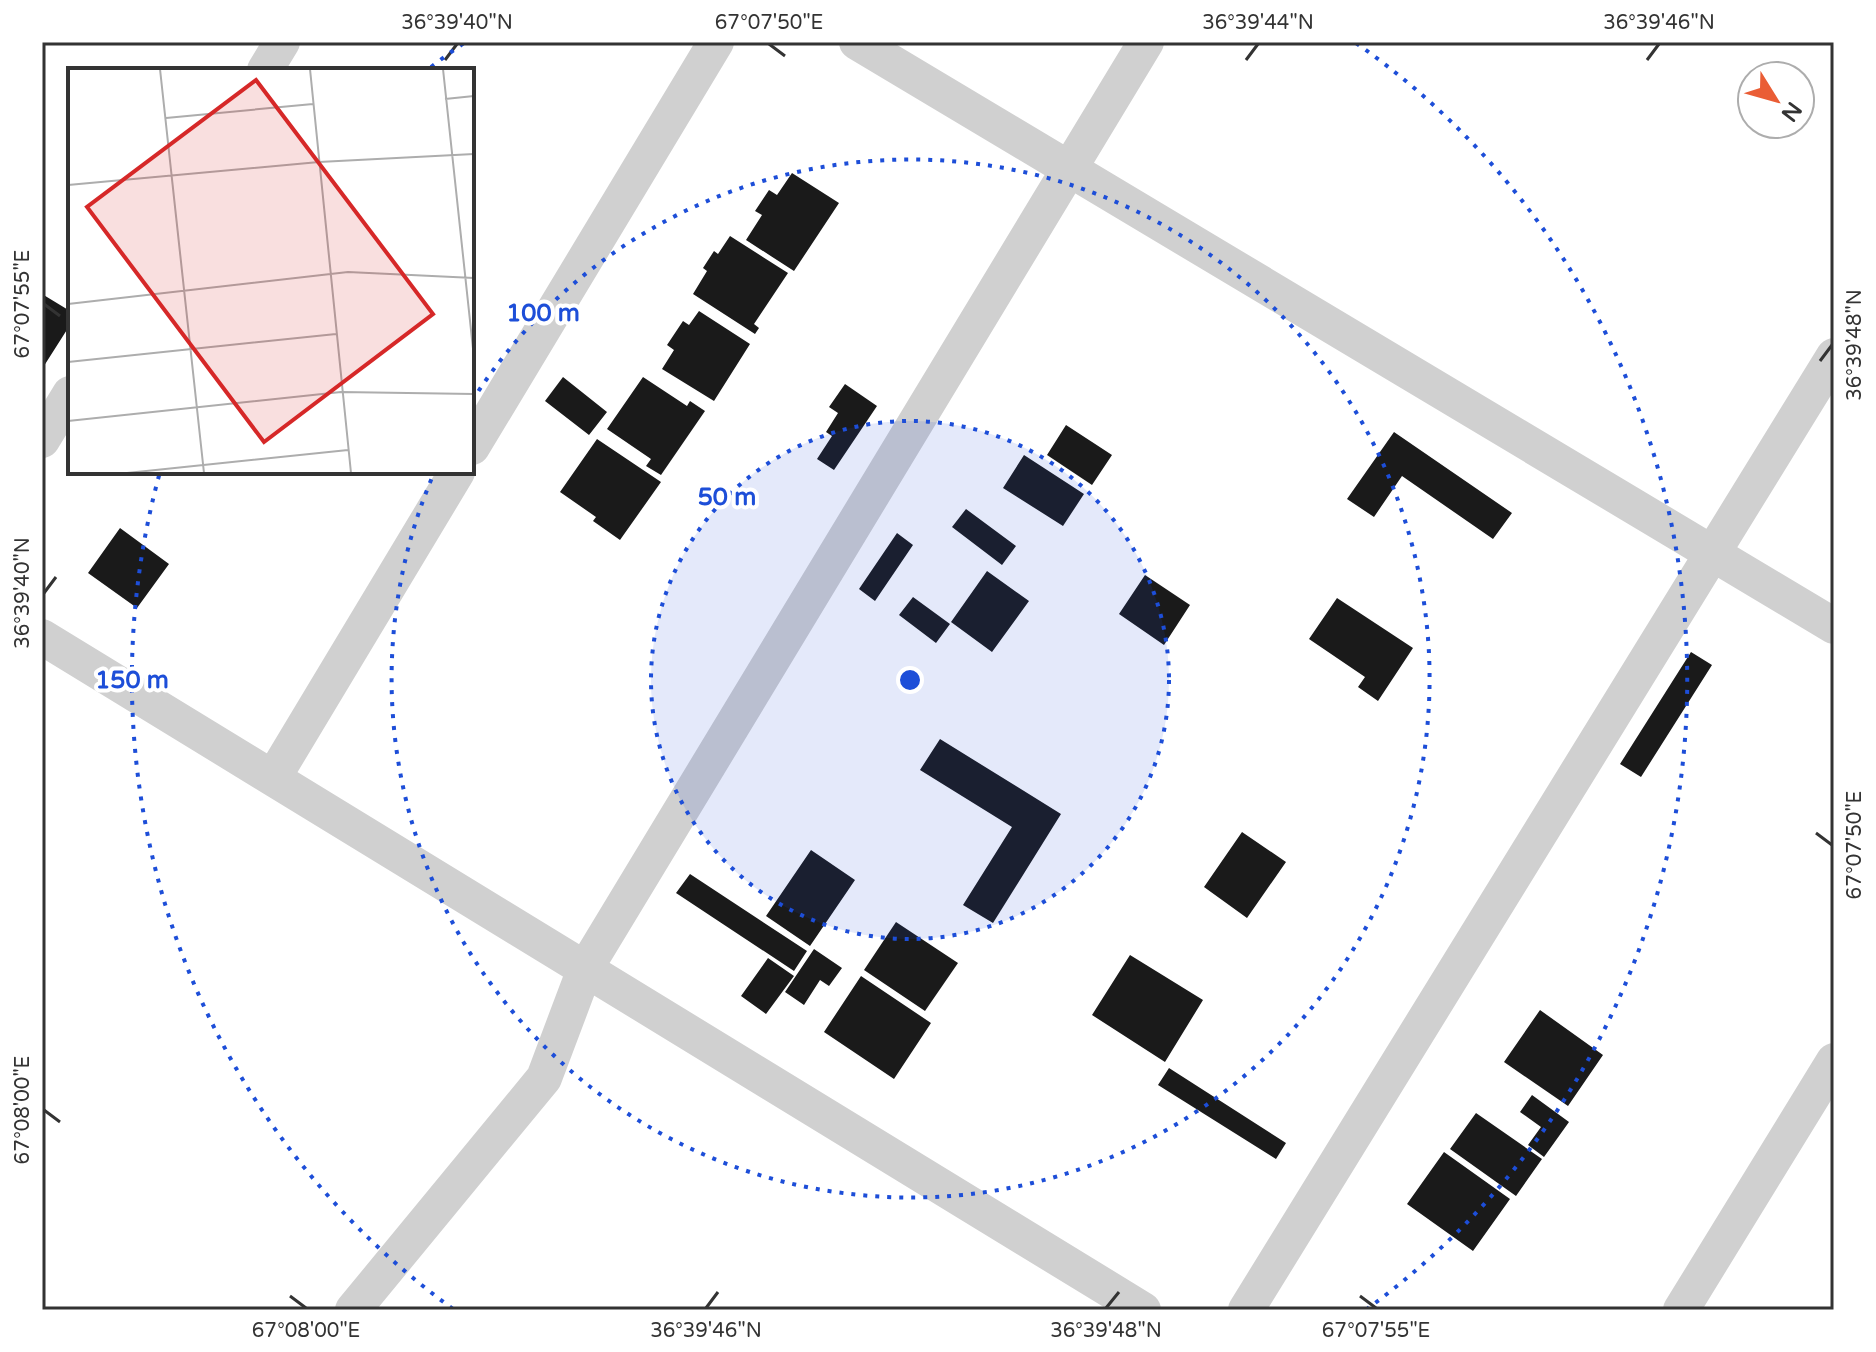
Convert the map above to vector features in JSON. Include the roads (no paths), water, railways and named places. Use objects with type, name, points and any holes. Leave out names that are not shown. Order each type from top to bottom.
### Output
[{"type":"street","points":[[266,68],[282,42]]},
{"type":"street","points":[[474,444],[716,42]]},
{"type":"street","points":[[857,42],[1834,626]]},
{"type":"street","points":[[353,1310],[544,1078],[585,969],[1146,42]]},
{"type":"street","points":[[1246,1310],[1834,356]]},
{"type":"street","points":[[42,440],[68,397]]},
{"type":"street","points":[[273,778],[456,474]]},
{"type":"street","points":[[42,637],[1143,1310]]},
{"type":"street","points":[[1681,1310],[1834,1061]]}]
